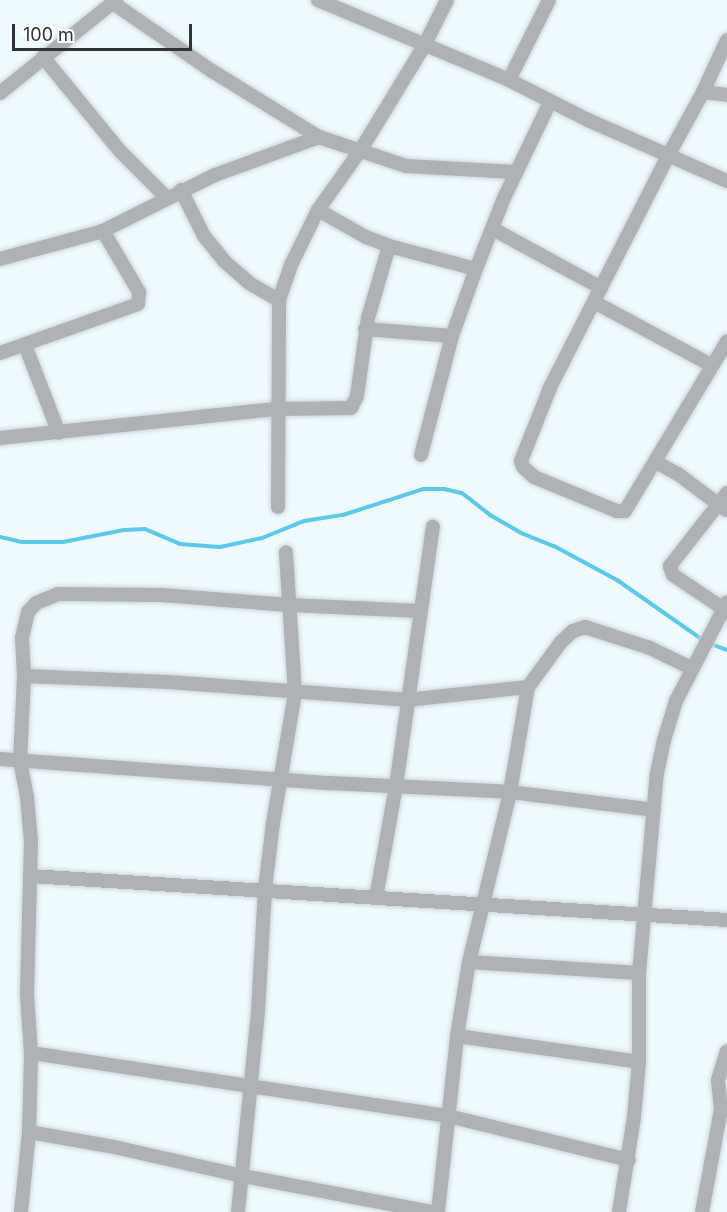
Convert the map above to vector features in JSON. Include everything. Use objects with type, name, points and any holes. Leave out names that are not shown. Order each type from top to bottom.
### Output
[{"type":"street","points":[[318,0],[508,80],[550,102],[727,181]]},
{"type":"street","points":[[278,507],[279,300],[292,263],[318,210],[360,151],[424,46],[447,0]]},
{"type":"street","points":[[508,80],[549,0]]},
{"type":"street","points":[[0,93],[115,2],[212,71],[319,137],[406,166],[516,172]]},
{"type":"street","points":[[727,40],[703,92],[550,388],[521,461],[523,467],[534,477],[623,512],[656,462],[727,341]]},
{"type":"street","points":[[43,57],[120,151],[166,197]]},
{"type":"street","points":[[703,92],[727,95]]},
{"type":"street","points":[[421,455],[452,336],[476,269],[516,172],[550,102]]},
{"type":"street","points":[[0,259],[103,231],[181,190],[260,157],[319,137]]},
{"type":"street","points":[[181,190],[204,236],[224,261],[249,284],[279,300]]},
{"type":"street","points":[[318,210],[366,237],[389,246],[476,269]]},
{"type":"street","points":[[493,229],[601,288]]},
{"type":"street","points":[[0,353],[138,304],[139,292],[103,231]]},
{"type":"street","points":[[0,438],[278,409],[351,408],[357,396],[365,329],[389,246]]},
{"type":"street","points":[[594,302],[711,365]]},
{"type":"street","points":[[365,329],[452,336]]},
{"type":"street","points":[[25,345],[59,433]]},
{"type":"street","points":[[656,462],[678,474],[723,509]]},
{"type":"street","points":[[619,1212],[628,1160],[639,1062],[639,973],[657,773],[663,740],[691,668],[726,608],[670,570],[671,561],[723,509],[727,493]]},
{"type":"street","points":[[376,897],[396,786],[406,700],[433,527]]},
{"type":"street","points":[[238,1212],[251,1086],[266,889],[295,693],[286,552]]},
{"type":"street","points":[[21,1212],[29,1132],[31,1053],[27,994],[29,810],[20,762],[24,624],[28,612],[46,597],[58,594],[162,595],[290,605],[420,611]]},
{"type":"street","points":[[438,1212],[457,1036],[481,905],[510,792],[528,687],[561,642],[573,631],[585,627],[650,648],[691,668]]},
{"type":"street","points":[[24,676],[169,682],[406,700],[528,687]]},
{"type":"street","points":[[0,759],[281,779],[510,792],[654,810]]},
{"type":"street","points":[[30,876],[266,889],[643,917],[727,920]]},
{"type":"street","points":[[470,962],[639,973]]},
{"type":"street","points":[[457,1036],[639,1062]]},
{"type":"street","points":[[702,1212],[720,1108],[717,1080],[727,1051]]},
{"type":"street","points":[[31,1053],[448,1116],[628,1160]]},
{"type":"street","points":[[29,1132],[114,1147],[243,1176],[431,1212]]},
{"type":"waterway","points":[[0,537],[22,542],[63,542],[124,530],[145,529],[180,544],[220,547],[262,538],[304,521],[343,515],[423,489],[444,489],[462,493],[490,515],[521,533],[554,546],[617,580],[706,642],[727,650]]}]
